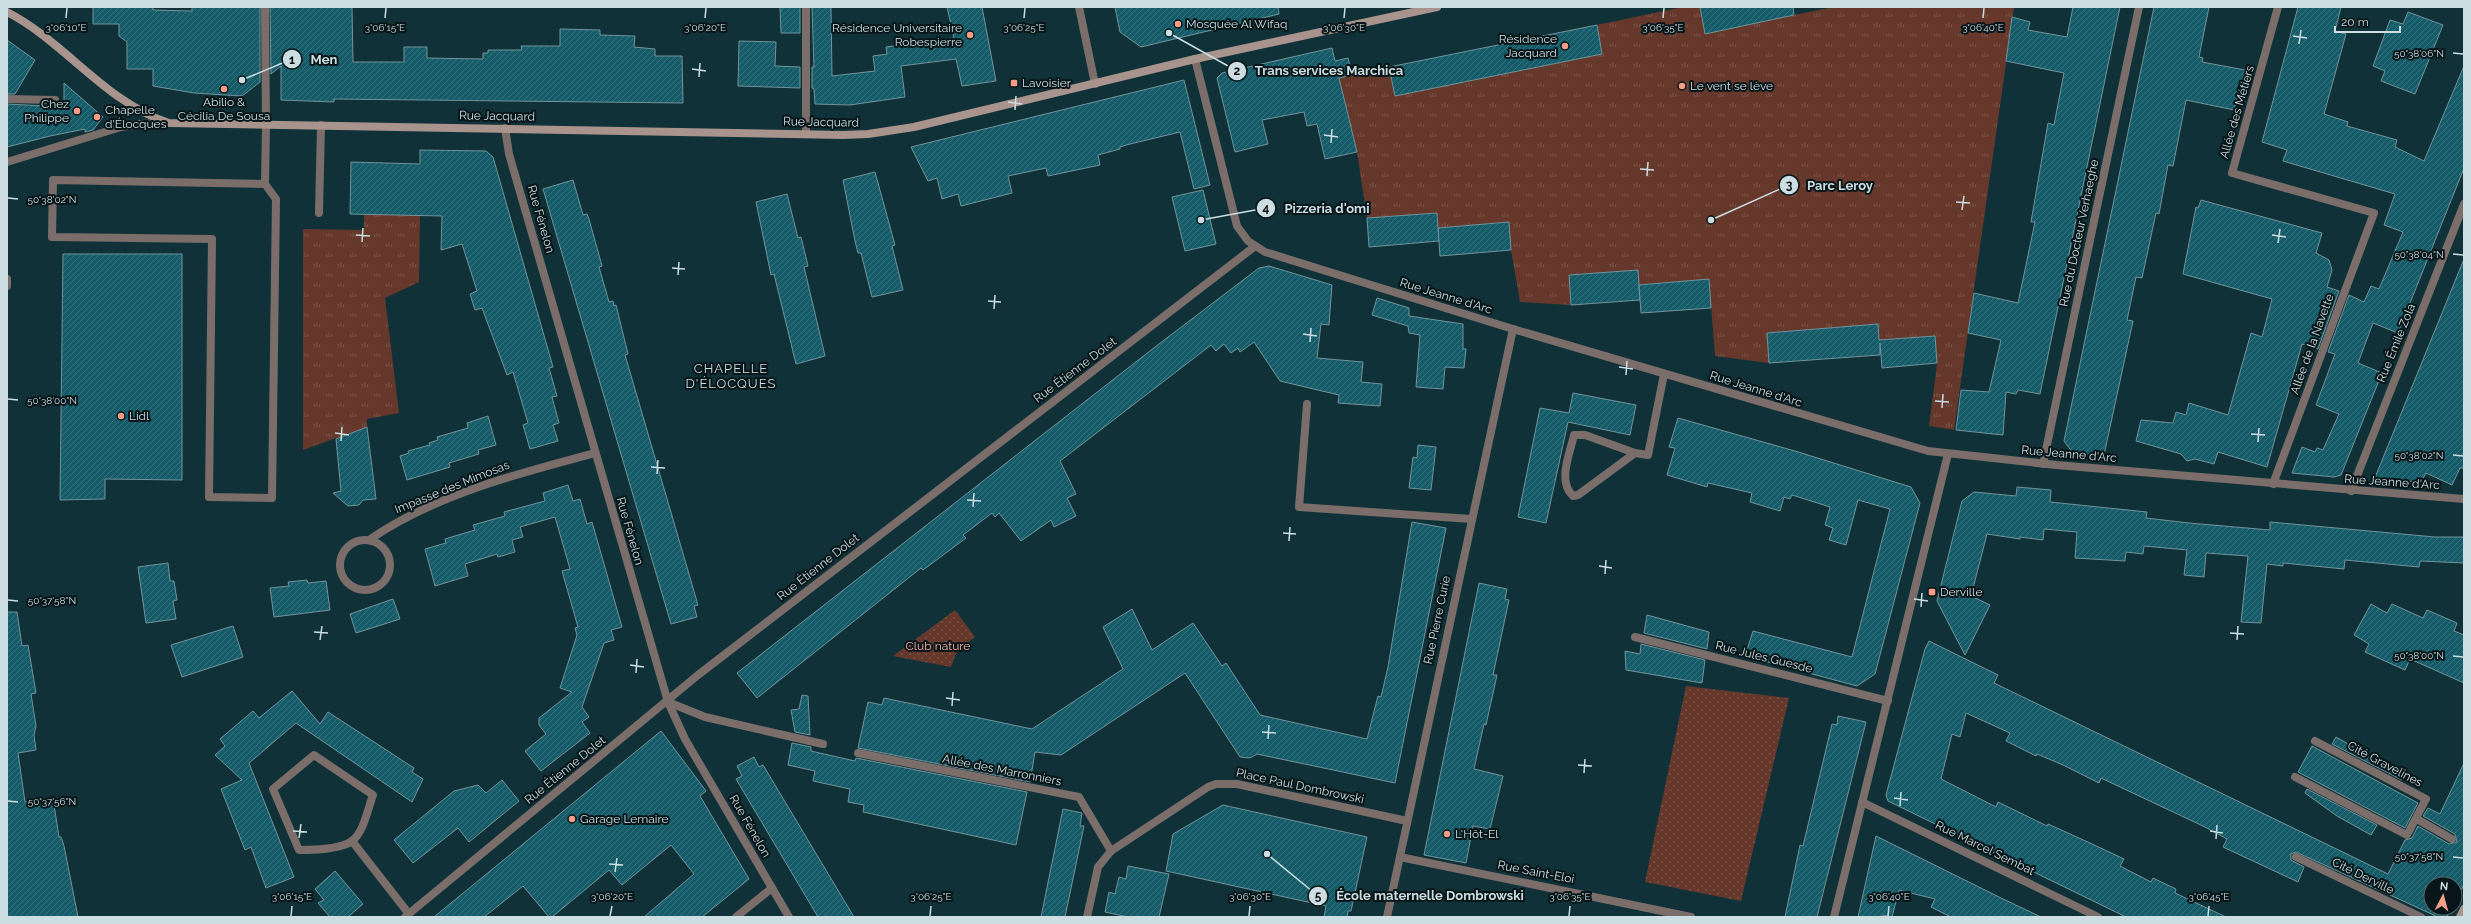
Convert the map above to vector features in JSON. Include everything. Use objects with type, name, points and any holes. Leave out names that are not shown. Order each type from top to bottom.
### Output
[{"type":"street","points":[[265,7],[266,184],[276,199],[272,498],[209,497],[212,239],[52,237],[53,180],[266,184]]},
{"type":"street","points":[[806,7],[806,134]]},
{"type":"street","points":[[1079,7],[1095,84]]},
{"type":"street","name":"Rue Jacquard","points":[[7,12],[139,111],[169,123],[868,134],[914,127],[1195,59],[1437,7]]},
{"type":"street","name":"Rue du Docteur Verhaeghe","points":[[2043,464],[2139,7]]},
{"type":"street","name":"Allée des Métiers","points":[[2278,7],[2232,173],[2374,213]]},
{"type":"street","points":[[1195,59],[1233,214],[1243,236],[1254,247]]},
{"type":"street","points":[[7,99],[55,100]]},
{"type":"street","points":[[7,162],[121,128],[139,124],[169,123]]},
{"type":"street","points":[[319,213],[321,125]]},
{"type":"street","name":"Rue Fénelon","points":[[505,128],[509,154],[668,702],[685,739],[789,917]]},
{"type":"street","name":"Rue Émile Zola","points":[[2351,491],[2464,204]]},
{"type":"street","name":"Allée de la Navette","points":[[2273,484],[2374,213]]},
{"type":"street","name":"Rue Jeanne d'Arc","points":[[1254,247],[1513,329],[1906,446],[1948,454],[2043,464],[2351,491],[2464,499]]},
{"type":"street","name":"Rue Étienne Dolet","points":[[407,915],[668,702],[698,675],[1254,247]]},
{"type":"street","points":[[7,279],[7,286]]},
{"type":"street","name":"Rue Pierre Curie","points":[[1387,917],[1471,519],[1513,329]]},
{"type":"street","points":[[1635,453],[1578,495],[1573,496],[1567,491],[1565,482],[1566,467],[1574,435],[1585,435],[1635,453],[1648,455],[1664,374]]},
{"type":"street","points":[[1307,404],[1299,506],[1471,519]]},
{"type":"street","name":"Impasse des Mimosas","points":[[369,540],[383,547],[390,561],[390,569],[384,583],[370,590],[362,590],[348,583],[341,570],[340,562],[348,548],[361,540],[369,540],[393,524],[498,479],[596,453]]},
{"type":"street","points":[[1834,917],[1948,454]]},
{"type":"street","name":"Rue Jules Guesde","points":[[1635,637],[1888,701]]},
{"type":"street","points":[[668,702],[705,717],[823,744]]},
{"type":"street","name":"Cité Gravelines","points":[[2295,777],[2407,835],[2417,819],[2426,799],[2315,741]]},
{"type":"street","name":"Allée des Marronniers","points":[[858,753],[1079,797],[1110,851]]},
{"type":"street","points":[[314,755],[373,795],[361,827],[352,841],[325,849],[299,850],[273,789],[314,755]]},
{"type":"street","name":"Place Paul Dombrowski","points":[[1110,851],[1216,784],[1237,784],[1407,821]]},
{"type":"street","name":"Rue Marcel Sembat","points":[[1862,802],[2098,917]]},
{"type":"street","points":[[2417,819],[2452,838]]},
{"type":"street","points":[[352,841],[407,915]]},
{"type":"street","points":[[1087,917],[1097,871],[1103,859],[1110,851]]},
{"type":"street","name":"Rue Saint-Eloi","points":[[1400,857],[1691,917]]},
{"type":"street","name":"Cité Derville","points":[[2296,857],[2421,917]]},
{"type":"street","points":[[736,917],[772,888]]},
{"type":"green space","points":[[1683,7],[1700,7],[1705,33],[1834,7],[2014,7],[1954,430],[1929,426],[1937,364],[1935,336],[1879,340],[1878,324],[1767,333],[1769,363],[1715,356],[1709,279],[1639,285],[1638,270],[1569,275],[1571,305],[1520,302],[1508,222],[1438,228],[1437,213],[1367,218],[1357,152],[1339,78],[1389,67],[1395,95],[1602,54],[1597,25]]},
{"type":"green space","points":[[364,214],[420,215],[419,282],[385,298],[399,413],[367,419],[367,427],[303,450],[303,229],[364,230]]},
{"type":"green space","name":"Club nature","points":[[955,610],[975,637],[957,651],[951,667],[893,656]]},
{"type":"green space","points":[[1686,686],[1789,698],[1741,901],[1645,882]]},
{"type":"building","points":[[93,7],[153,7],[153,10],[192,11],[192,7],[260,7],[260,82],[242,96],[194,93],[153,86],[153,69],[127,69],[127,42],[119,36],[119,24],[93,24]]},
{"type":"building","points":[[270,7],[352,7],[353,62],[404,62],[404,47],[427,47],[427,58],[483,59],[483,53],[488,53],[488,50],[522,50],[521,46],[560,46],[560,29],[600,30],[600,35],[635,36],[634,47],[655,49],[655,56],[682,56],[683,103],[334,99],[334,102],[281,100],[281,66],[271,74]]},
{"type":"building","points":[[780,7],[800,7],[800,33],[781,33]]},
{"type":"building","points":[[812,7],[831,7],[832,76],[875,71],[873,56],[887,54],[886,47],[954,38],[947,7],[982,7],[996,81],[962,86],[956,59],[901,66],[905,97],[850,105],[815,104],[814,89],[812,88],[812,67],[814,67]]},
{"type":"building","name":"Mosquée Al Wifaq","points":[[1115,7],[1278,7],[1279,14],[1141,47],[1120,32]]},
{"type":"building","points":[[1700,7],[1793,7],[1794,15],[1705,34]]},
{"type":"building","points":[[2073,7],[2120,7],[2040,394],[2018,390],[2016,394],[2006,392],[2003,435],[1956,430],[1961,390],[1989,392],[2001,340],[1968,333],[1974,293],[2018,303],[2035,222],[2031,222],[2048,123],[2054,125],[2064,73],[2006,61],[2012,17],[2030,22],[2028,30],[2067,37]]},
{"type":"building","points":[[2154,7],[2209,7],[2199,57],[2203,58],[2202,62],[2245,70],[2234,110],[2186,100],[2173,166],[2168,165],[2159,214],[2156,213],[2142,278],[2136,277],[2127,320],[2133,321],[2104,455],[2073,453],[2064,441]]},
{"type":"building","points":[[2298,7],[2341,7],[2335,31],[2346,34],[2324,114],[2348,122],[2347,126],[2397,140],[2395,147],[2424,161],[2464,66],[2464,168],[2398,333],[2373,323],[2358,363],[2382,373],[2341,475],[2334,477],[2292,473],[2302,447],[2315,452],[2317,448],[2323,450],[2339,414],[2316,405],[2335,354],[2328,352],[2349,295],[2364,302],[2371,286],[2379,289],[2403,232],[2384,225],[2395,194],[2283,161],[2287,150],[2262,142]]},
{"type":"building","points":[[2408,12],[2443,25],[2415,94],[2381,81],[2385,71],[2373,66],[2390,20],[2403,24]]},
{"type":"building","points":[[1597,25],[1602,54],[1395,96],[1389,67]]},
{"type":"building","points":[[7,40],[35,60],[15,94],[7,94]]},
{"type":"building","points":[[739,41],[776,42],[775,66],[800,67],[800,88],[738,86]]},
{"type":"building","points":[[1332,48],[1335,61],[1348,58],[1352,75],[1339,78],[1357,152],[1325,159],[1317,124],[1307,126],[1304,112],[1262,120],[1268,144],[1235,152],[1217,78],[1222,73]]},
{"type":"building","points":[[1184,80],[1210,185],[1194,189],[1180,132],[1126,145],[1120,147],[1120,149],[1098,155],[1100,165],[1048,176],[1046,168],[1008,176],[1012,193],[961,206],[958,194],[942,199],[937,178],[928,181],[911,147]]},
{"type":"building","points":[[64,83],[103,117],[93,130],[85,132],[85,129],[7,147],[7,104],[64,107]]},
{"type":"building","points":[[420,150],[486,151],[493,157],[553,367],[549,368],[557,396],[552,397],[559,423],[553,425],[558,441],[530,449],[523,425],[528,423],[513,372],[507,375],[482,308],[475,310],[470,294],[477,291],[462,244],[441,250],[442,216],[350,214],[351,162],[420,164]]},
{"type":"building","points":[[875,172],[895,245],[892,246],[903,290],[872,297],[861,253],[858,253],[855,241],[843,180]]},
{"type":"building","points":[[573,180],[583,215],[587,214],[589,219],[602,266],[599,267],[609,302],[613,301],[614,306],[616,305],[628,354],[625,355],[698,605],[694,606],[697,617],[671,624],[543,189]]},
{"type":"building","points":[[1203,190],[1216,244],[1185,251],[1172,197]]},
{"type":"building","points":[[787,194],[798,238],[801,237],[808,266],[804,267],[825,356],[796,364],[774,274],[771,275],[756,202]]},
{"type":"building","points":[[2201,200],[2322,233],[2316,253],[2329,260],[2332,270],[2327,287],[2339,291],[2318,349],[2302,344],[2267,467],[2218,452],[2214,464],[2195,459],[2187,461],[2181,454],[2136,441],[2141,420],[2173,423],[2176,412],[2186,415],[2189,403],[2228,415],[2251,333],[2262,337],[2272,299],[2183,274],[2196,207],[2198,208]]},
{"type":"building","points":[[1437,213],[1439,241],[1369,247],[1367,218]]},
{"type":"building","points":[[1509,222],[1511,250],[1440,256],[1438,228]]},
{"type":"building","name":"Lidl","points":[[63,254],[182,254],[182,480],[105,479],[105,499],[60,500]]},
{"type":"building","points":[[2464,259],[2464,468],[2460,468],[2452,485],[2426,473],[2421,482],[2374,480]]},
{"type":"building","points":[[1269,266],[1332,285],[1329,325],[1321,324],[1317,358],[1363,362],[1361,382],[1382,384],[1380,406],[1338,403],[1339,395],[1280,381],[1254,342],[1240,352],[1238,348],[1231,353],[1224,344],[1216,351],[1211,345],[1060,461],[1076,494],[1067,498],[1076,516],[1054,527],[1051,520],[1021,541],[999,513],[995,517],[992,513],[963,535],[966,538],[923,570],[921,568],[757,698],[737,673],[1155,347],[1259,268]]},
{"type":"building","points":[[1638,270],[1640,300],[1571,305],[1569,275]]},
{"type":"building","points":[[1709,279],[1711,308],[1641,313],[1639,285]]},
{"type":"building","points":[[1377,298],[1409,308],[1409,316],[1463,324],[1463,349],[1466,349],[1464,368],[1445,367],[1443,389],[1416,387],[1420,335],[1409,333],[1408,326],[1372,315]]},
{"type":"building","points":[[1878,324],[1879,340],[1935,336],[1937,363],[1882,368],[1880,343],[1880,355],[1769,363],[1767,333]]},
{"type":"building","points":[[1573,393],[1636,405],[1630,435],[1568,422],[1546,523],[1518,517],[1540,408],[1569,413]]},
{"type":"building","points":[[488,416],[496,445],[478,450],[479,454],[449,463],[450,467],[407,480],[400,456],[409,453],[408,451],[430,445],[429,443],[438,440],[437,437],[468,428],[467,423]]},
{"type":"building","points":[[1678,418],[1795,451],[1911,487],[1920,503],[1875,674],[1857,686],[1745,656],[1753,631],[1852,657],[1890,509],[1858,500],[1846,545],[1829,540],[1833,528],[1825,525],[1830,507],[1792,495],[1790,499],[1784,497],[1780,511],[1750,502],[1752,493],[1708,483],[1707,487],[1667,475],[1675,448],[1669,447]]},
{"type":"building","points":[[367,427],[376,499],[363,500],[359,505],[348,506],[333,493],[341,491],[336,439]]},
{"type":"building","points":[[1418,445],[1436,447],[1431,490],[1409,488],[1413,457],[1417,458]]},
{"type":"building","points":[[568,485],[573,501],[580,499],[587,524],[592,522],[622,627],[611,630],[614,640],[604,643],[582,707],[589,717],[582,722],[590,733],[541,771],[525,751],[546,734],[539,725],[539,718],[572,692],[560,688],[577,635],[575,628],[578,627],[562,571],[570,569],[555,517],[520,527],[523,537],[512,540],[515,552],[498,557],[497,554],[465,564],[468,576],[435,586],[425,549],[446,543],[445,539],[475,530],[473,525],[505,516],[504,512],[545,501],[543,493]]},
{"type":"building","points":[[2017,487],[2051,490],[2050,502],[2147,512],[2146,518],[2189,523],[2270,530],[2270,522],[2435,537],[2464,537],[2464,563],[2420,561],[2419,567],[2345,560],[2344,569],[2283,563],[2283,566],[2267,564],[2261,623],[2241,622],[2248,556],[2206,553],[2204,577],[2184,575],[2187,550],[2144,546],[2143,554],[2126,552],[2125,561],[2075,558],[2077,532],[2044,529],[2043,540],[2020,537],[2020,539],[1987,534],[1971,596],[1990,605],[1965,655],[1937,601],[1962,501],[1974,492],[2016,496]]},
{"type":"building","points":[[1412,522],[1446,528],[1395,783],[1257,754],[1250,758],[1240,757],[1185,673],[1061,755],[1035,752],[1030,782],[858,748],[868,702],[882,705],[884,698],[1032,729],[1123,669],[1103,627],[1132,609],[1152,650],[1193,623],[1222,666],[1226,663],[1260,715],[1367,739],[1378,696],[1381,697],[1388,667]]},
{"type":"building","points":[[168,563],[170,581],[174,581],[177,600],[173,601],[176,619],[146,623],[138,567]]},
{"type":"building","points":[[307,580],[308,583],[326,581],[330,610],[274,617],[270,588],[289,586],[288,582]]},
{"type":"building","points":[[1479,583],[1507,589],[1505,599],[1509,600],[1493,675],[1497,675],[1474,769],[1503,776],[1490,829],[1473,826],[1466,863],[1424,855]]},
{"type":"building","points":[[393,599],[400,619],[356,633],[350,614]]},
{"type":"building","points":[[2371,604],[2387,613],[2392,604],[2423,618],[2427,610],[2457,623],[2454,631],[2464,635],[2464,683],[2410,659],[2405,670],[2365,652],[2369,644],[2354,635]]},
{"type":"building","points":[[7,612],[17,612],[22,646],[28,645],[36,693],[31,694],[36,726],[34,735],[36,750],[18,753],[25,802],[53,798],[59,837],[61,837],[64,846],[78,917],[7,917]]},
{"type":"building","points":[[1647,615],[1709,632],[1707,649],[1644,633]]},
{"type":"building","points":[[233,626],[243,657],[182,677],[171,645]]},
{"type":"building","points":[[1929,641],[1998,675],[1994,683],[2388,874],[2405,840],[2412,838],[2418,826],[2449,844],[2457,842],[2455,834],[2423,816],[2428,808],[2440,814],[2464,763],[2464,885],[2463,887],[2463,876],[2423,876],[2423,910],[2296,852],[2291,854],[2291,860],[2304,867],[2298,882],[2223,847],[2227,839],[2205,827],[2101,778],[2099,783],[2063,765],[2037,754],[2036,756],[2006,741],[2010,733],[1966,713],[1960,737],[1952,734],[1941,779],[1996,807],[1998,802],[2047,826],[2048,824],[2124,859],[2120,866],[2151,882],[2153,878],[2176,889],[2175,893],[2226,917],[2126,917],[1888,801],[1886,795],[1925,649]]},
{"type":"building","points":[[1641,644],[1705,660],[1702,683],[1626,670],[1625,651],[1640,654]]},
{"type":"building","points":[[292,691],[320,724],[328,712],[414,768],[412,772],[423,779],[412,802],[296,723],[249,763],[294,877],[266,888],[251,847],[245,850],[221,789],[242,780],[215,755],[225,746],[220,739],[253,711],[259,718]]},
{"type":"building","points":[[802,695],[808,696],[810,735],[795,732],[791,710],[799,709]]},
{"type":"building","points":[[1838,716],[1866,722],[1817,917],[1785,917],[1800,845],[1803,846],[1832,724],[1837,725]]},
{"type":"building","points":[[661,731],[706,791],[700,796],[749,879],[702,917],[644,917],[694,874],[671,845],[622,885],[609,870],[552,917],[549,917],[523,886],[484,917],[434,917]]},
{"type":"building","points":[[2336,737],[2355,748],[2353,751],[2372,757],[2404,777],[2402,780],[2332,744]]},
{"type":"building","points":[[792,743],[811,747],[811,751],[855,761],[856,758],[1027,792],[1016,845],[863,812],[864,805],[848,802],[850,789],[813,781],[815,771],[788,765]]},
{"type":"building","points":[[2312,746],[2418,803],[2405,828],[2298,772]]},
{"type":"building","points":[[754,757],[759,767],[763,765],[854,917],[818,917],[736,779],[742,776],[737,766]]},
{"type":"building","points":[[502,780],[519,801],[469,842],[458,828],[413,863],[394,840],[454,791],[478,785],[486,793]]},
{"type":"building","points":[[2307,789],[2377,825],[2371,835],[2337,816],[2305,793]]},
{"type":"building","points":[[1223,805],[1367,837],[1351,911],[1348,911],[1347,917],[1324,917],[1326,906],[1166,871],[1173,834]]},
{"type":"building","points":[[1063,809],[1082,813],[1080,826],[1084,826],[1065,917],[1041,917]]},
{"type":"building","points":[[1876,836],[2041,917],[1951,917],[1931,907],[1935,899],[1899,890],[1892,917],[1883,915],[1883,917],[1858,917]]},
{"type":"building","points":[[1128,866],[1169,874],[1159,917],[1128,917],[1105,912],[1109,892],[1115,894],[1119,877],[1126,879]]},
{"type":"building","points":[[335,871],[363,904],[348,917],[330,917],[318,903],[324,900],[315,889]]},
{"type":"building","points":[[2436,916],[2447,916],[2447,917]]},
{"type":"place","name":"Mosquée Al Wifaq","points":[[1178,24]]},
{"type":"place","name":"Trans services Marchica","points":[[1169,33]]},
{"type":"place","name":"Résidence Universitaire Robespierre","points":[[970,35]]},
{"type":"place","name":"Résidence Jacquard","points":[[1565,46]]},
{"type":"place","name":"Men","points":[[242,80]]},
{"type":"place","name":"Lavoisier","points":[[1014,83]]},
{"type":"place","name":"Le vent se lève","points":[[1682,86]]},
{"type":"place","name":"Abilio & Cécilia De Sousa","points":[[224,89]]},
{"type":"place","name":"Chez Philippe","points":[[77,111]]},
{"type":"place","name":"Chapelle d'Élocques","points":[[97,117]]},
{"type":"place","name":"Pizzeria d'omi","points":[[1201,220]]},
{"type":"place","name":"Parc Leroy","points":[[1711,220]]},
{"type":"place","name":"Lidl","points":[[121,416]]},
{"type":"place","name":"Derville","points":[[1932,592]]},
{"type":"place","name":"Garage Lemaire","points":[[572,819]]},
{"type":"place","name":"L'Hôt-El","points":[[1447,834]]},
{"type":"place","name":"École maternelle Dombrowski","points":[[1267,854]]},
{"type":"district","name":"CHAPELLE D'ÉLOCQUES","points":[[731,376]]}]
